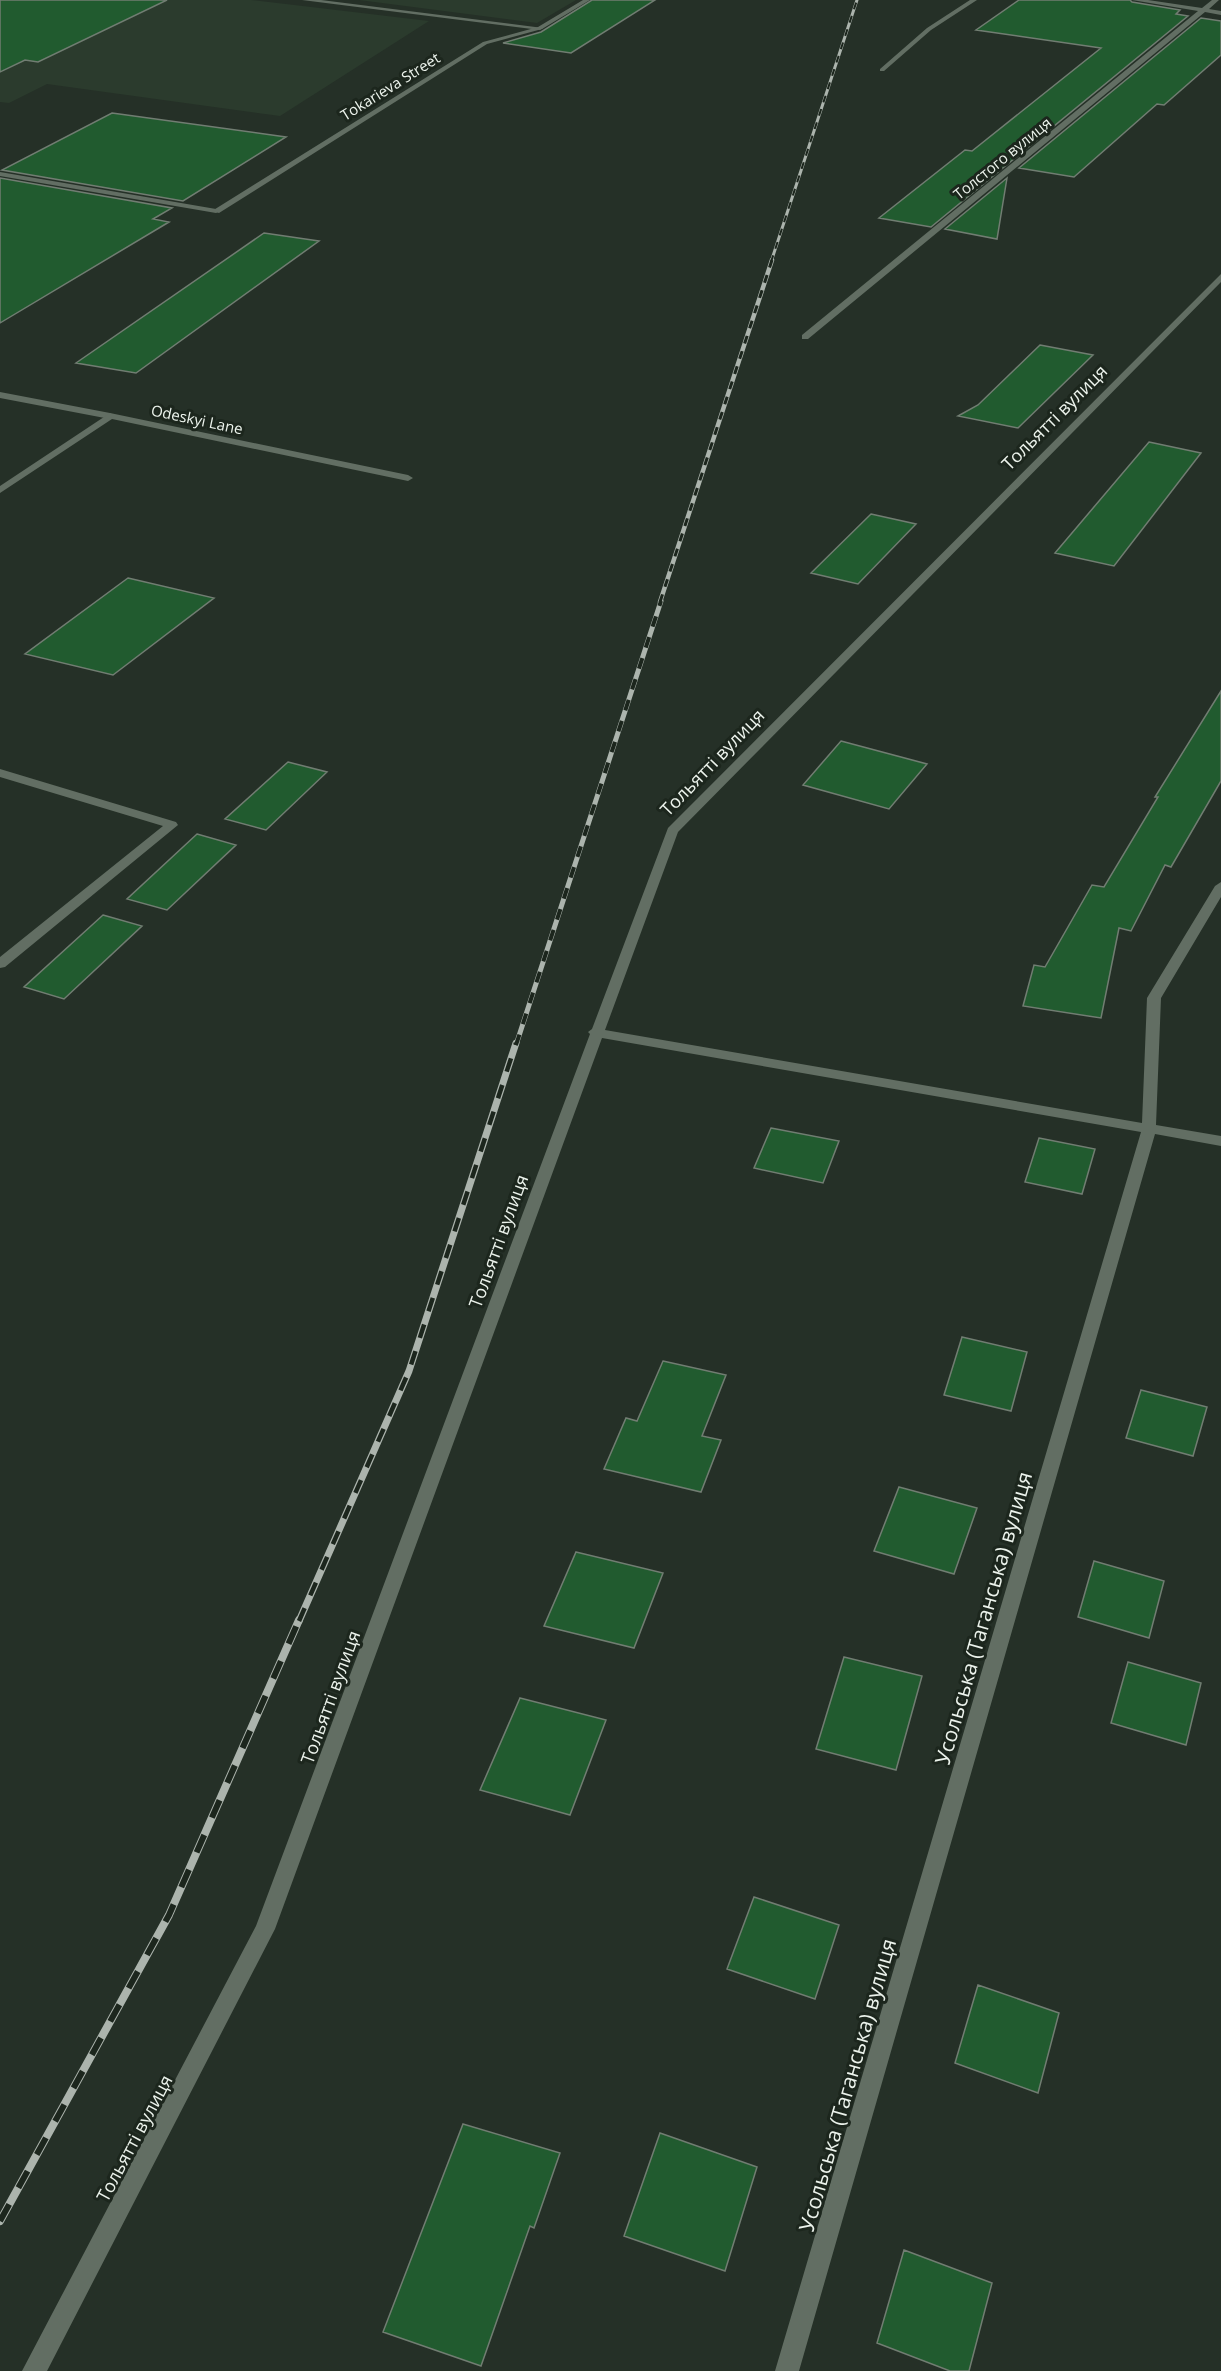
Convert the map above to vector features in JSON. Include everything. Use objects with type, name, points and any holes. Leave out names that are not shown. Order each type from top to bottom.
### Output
[{"type":"street","points":[[305,0],[540,28]]},
{"type":"street","name":"Tokarieva Street","points":[[0,174],[216,211],[485,43],[540,28],[587,0]]},
{"type":"street","points":[[882,70],[928,29],[974,0]]},
{"type":"street","points":[[1135,0],[1221,13]]},
{"type":"street","name":"Толстого вулиця","points":[[805,337],[1216,0]]},
{"type":"street","name":"Тольятті вулиця","points":[[34,2371],[265,1929],[672,831],[1221,277]]},
{"type":"street","name":"Odeskyi Lane","points":[[0,394],[408,478]]},
{"type":"street","points":[[0,490],[110,416]]},
{"type":"street","points":[[0,772],[172,825],[0,964]]},
{"type":"street","name":"Усольська (Таганська) вулиця","points":[[787,2371],[1149,1128],[1154,998],[1221,886]]},
{"type":"street","points":[[596,1032],[1221,1141]]},
{"type":"shaded area","points":[[0,0],[251,0],[429,21],[280,116],[47,84],[9,103],[0,102]]},
{"type":"shaded area","points":[[359,0],[576,0],[537,23]]},
{"type":"building","points":[[0,0],[167,0],[38,62],[25,60],[0,72]]},
{"type":"building","points":[[592,0],[655,0],[571,53],[503,43],[541,32]]},
{"type":"building","points":[[1019,0],[1130,0],[1180,10],[1176,14],[1188,16],[931,227],[879,218],[965,150],[972,151],[1101,48],[976,30]]},
{"type":"building","points":[[1201,18],[1221,21],[1221,55],[1164,105],[1157,104],[1074,177],[1019,168]]},
{"type":"building","points":[[112,113],[286,137],[183,201],[2,170]]},
{"type":"building","points":[[0,178],[172,208],[153,219],[169,222],[0,323]]},
{"type":"building","points":[[1007,178],[997,239],[945,229]]},
{"type":"building","points":[[264,233],[319,241],[136,373],[76,363]]},
{"type":"building","points":[[1040,345],[1093,355],[1018,428],[958,416],[978,405]]},
{"type":"building","points":[[1149,442],[1201,453],[1114,566],[1055,553]]},
{"type":"building","points":[[871,514],[916,524],[858,584],[811,573]]},
{"type":"building","points":[[128,578],[214,598],[113,675],[25,654]]},
{"type":"building","points":[[1221,691],[1221,781],[1171,867],[1165,865],[1131,931],[1119,928],[1101,1018],[1023,1006],[1034,965],[1045,967],[1092,885],[1104,887],[1158,797],[1155,797]]},
{"type":"building","points":[[841,741],[927,764],[889,809],[803,785]]},
{"type":"building","points":[[288,762],[327,772],[266,830],[225,819]]},
{"type":"building","points":[[197,834],[236,845],[167,910],[127,899]]},
{"type":"building","points":[[103,915],[142,926],[64,999],[24,987]]},
{"type":"building","points":[[771,1128],[839,1141],[823,1183],[754,1168]]},
{"type":"building","points":[[1039,1138],[1095,1149],[1082,1194],[1025,1182]]},
{"type":"building","points":[[962,1337],[1027,1352],[1011,1411],[944,1395]]},
{"type":"building","points":[[663,1361],[726,1375],[702,1436],[721,1440],[701,1492],[604,1469],[626,1418],[637,1421]]},
{"type":"building","points":[[1141,1390],[1207,1407],[1193,1456],[1126,1438]]},
{"type":"building","points":[[899,1487],[977,1508],[954,1574],[874,1551]]},
{"type":"building","points":[[576,1552],[663,1573],[634,1648],[544,1626]]},
{"type":"building","points":[[1094,1561],[1164,1581],[1149,1638],[1078,1617]]},
{"type":"building","points":[[844,1657],[922,1676],[896,1770],[816,1749]]},
{"type":"building","points":[[1128,1662],[1201,1683],[1186,1745],[1111,1723]]},
{"type":"building","points":[[520,1698],[606,1720],[570,1815],[480,1790]]},
{"type":"building","points":[[754,1897],[839,1925],[815,1999],[727,1969]]},
{"type":"building","points":[[978,1985],[1059,2013],[1038,2093],[955,2063]]},
{"type":"building","points":[[463,2124],[560,2153],[534,2228],[530,2226],[481,2366],[383,2332]]},
{"type":"building","points":[[660,2133],[757,2167],[725,2271],[624,2236]]},
{"type":"building","points":[[904,2250],[992,2283],[969,2371],[950,2371],[877,2343]]},
{"type":"railway","points":[[771,262],[857,0]]},
{"type":"railway","points":[[660,602],[772,260]]},
{"type":"railway","points":[[516,1045],[661,601]]},
{"type":"railway","points":[[299,1621],[409,1371],[516,1043]]},
{"type":"railway","points":[[0,2221],[169,1915],[299,1620]]}]
